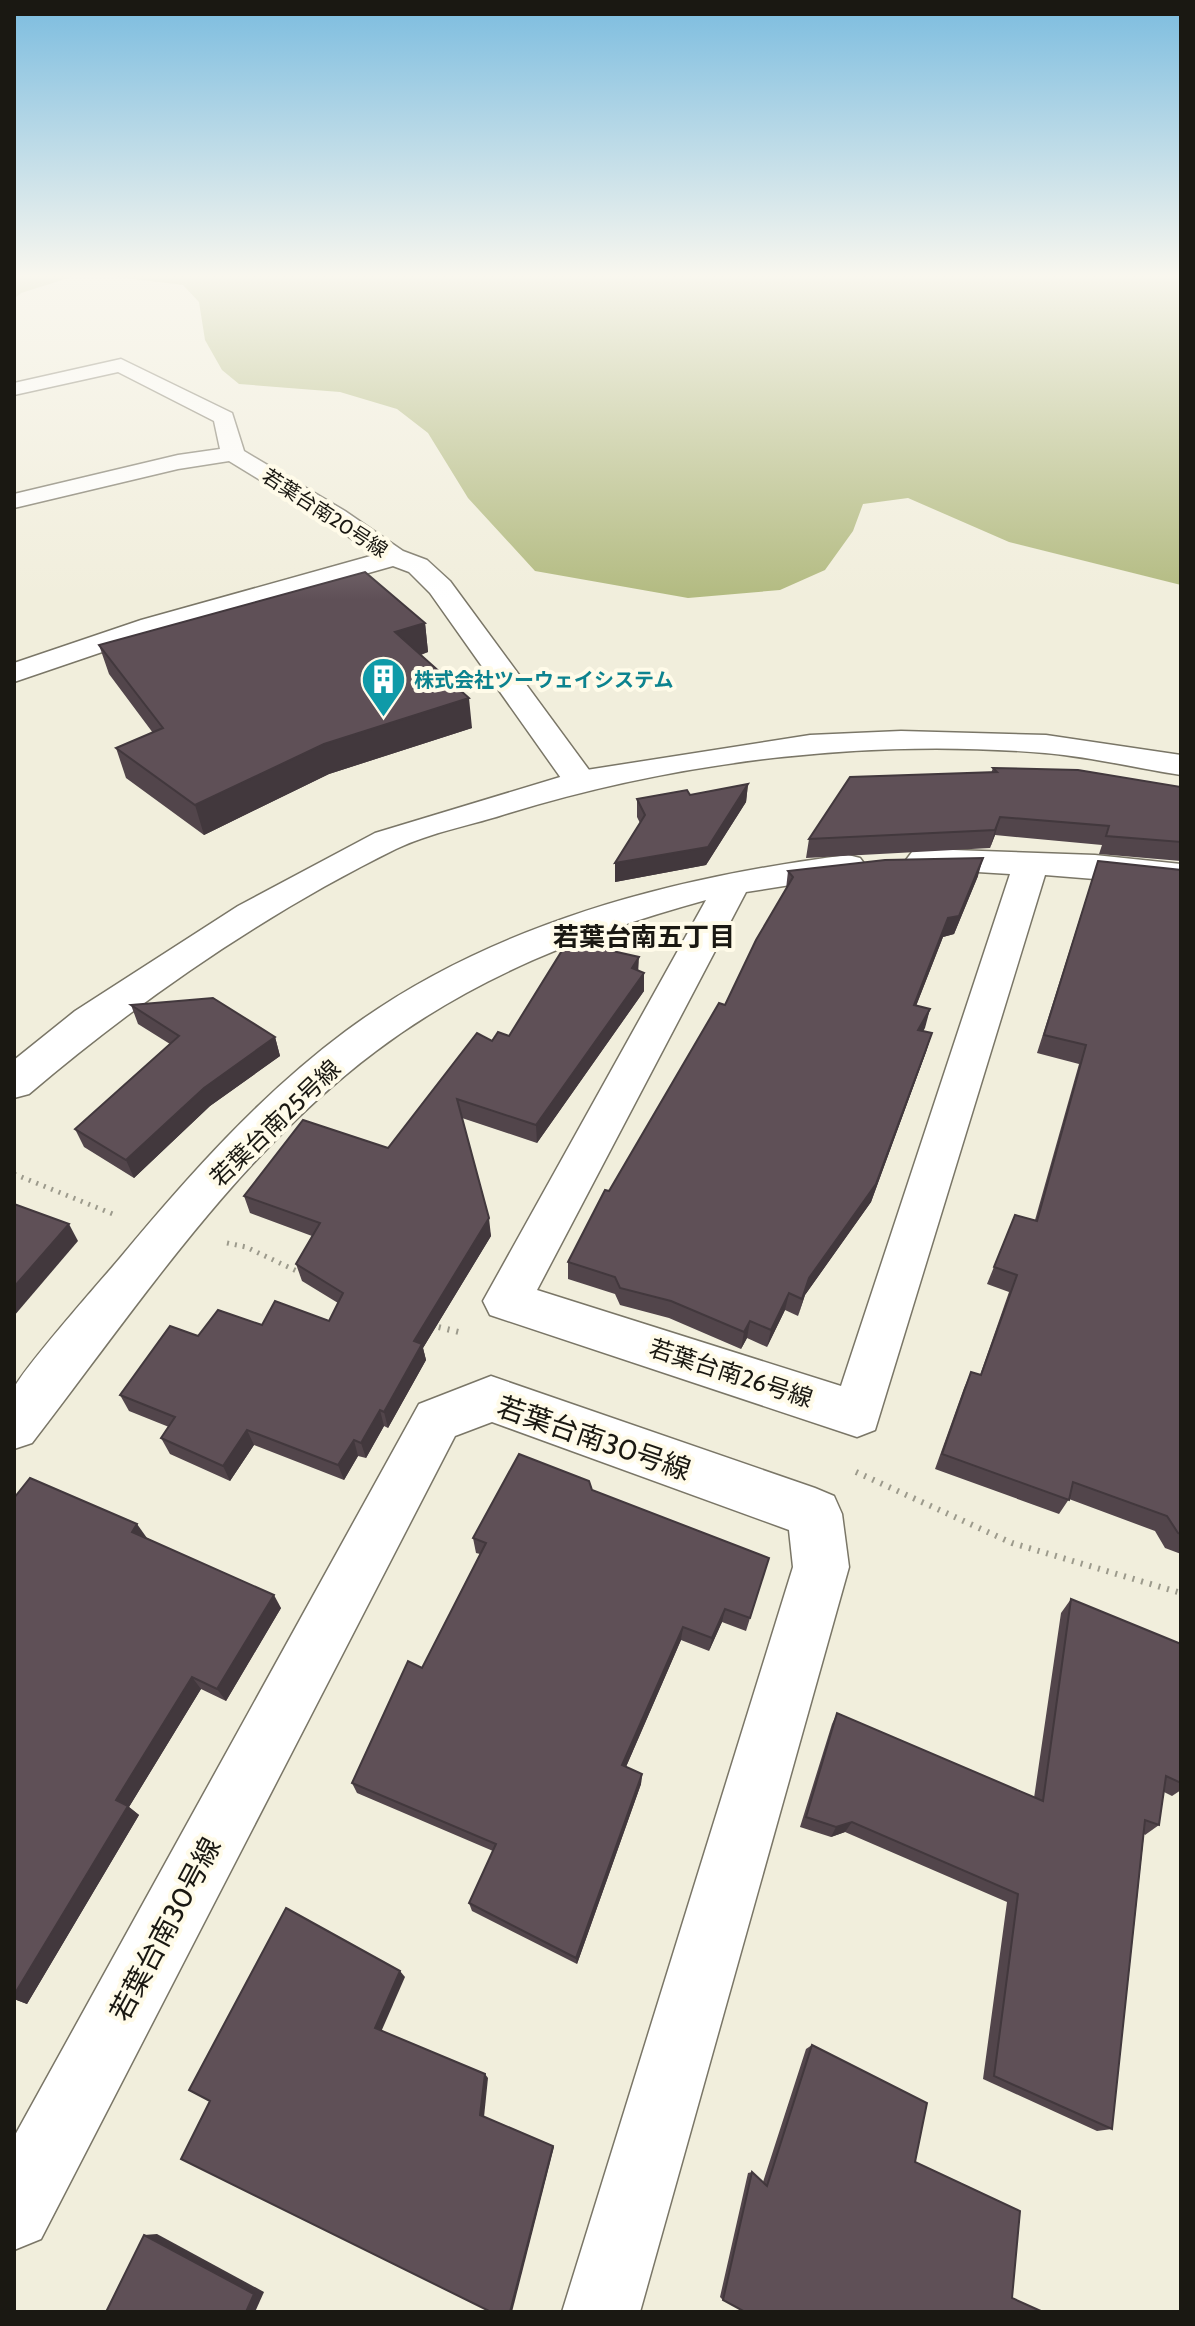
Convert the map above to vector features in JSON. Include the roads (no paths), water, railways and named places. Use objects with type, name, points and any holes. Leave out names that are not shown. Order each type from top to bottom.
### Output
[{"type":"street","points":[[14,389],[43,383]]},
{"type":"street","points":[[25,491],[233,454],[224,418],[155,383]]},
{"type":"street","name":"若葉台南20号線","points":[[233,454],[336,516],[394,557]]},
{"type":"street","points":[[394,557],[418,566],[440,587],[580,781]]},
{"type":"street","name":"若葉台南20号線","points":[[14,673],[151,626],[394,557]]},
{"type":"street","points":[[14,1083],[89,1021],[251,914],[387,840],[580,781],[810,744],[901,740],[1046,744],[1181,765]]},
{"type":"street","name":"若葉台南25号線","points":[[14,1426],[169,1231],[245,1145],[308,1084],[361,1043],[465,978],[623,909],[733,883],[841,867],[929,859],[1031,863],[1181,875]]},
{"type":"street","name":"若葉台南26号線","points":[[733,883],[507,1301],[857,1414],[1031,863]]},
{"type":"street","name":"若葉台南30号線","points":[[14,2212],[437,1420],[491,1399],[815,1514],[821,1567],[601,2312]]},
{"type":"place","name":"株式会社ツーウェイシステム","points":[[383,719]]},
{"type":"district","name":"若葉台南五丁目","points":[[644,937]]}]
